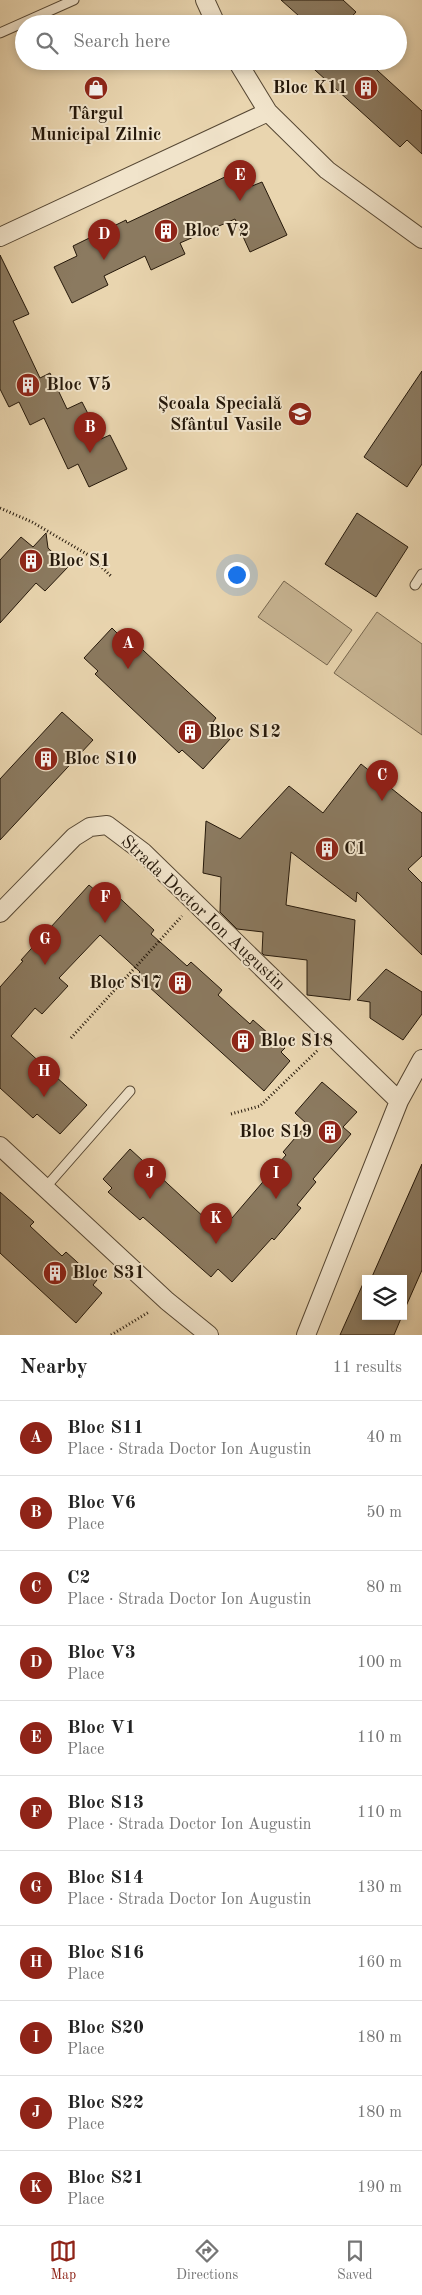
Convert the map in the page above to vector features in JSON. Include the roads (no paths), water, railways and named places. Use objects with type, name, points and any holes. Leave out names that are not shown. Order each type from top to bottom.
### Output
[{"type":"street","points":[[206,0],[212,15]]},
{"type":"street","points":[[242,70],[268,112],[327,170],[422,239]]},
{"type":"street","points":[[0,237],[268,112]]},
{"type":"street","name":"Strada Doctor Ion Augustin","points":[[0,912],[74,838],[90,827],[107,825],[143,852],[399,1101]]},
{"type":"street","points":[[306,1335],[399,1101],[422,1059]]},
{"type":"street","points":[[0,1146],[167,1301],[209,1335]]},
{"type":"lane","points":[[40,15],[74,0]]},
{"type":"lane","points":[[0,33],[15,26]]},
{"type":"lane","points":[[415,585],[422,574]]},
{"type":"lane","points":[[45,1188],[130,1091]]},
{"type":"place","name":"Târgul Municipal Zilnic","points":[[96,88]]},
{"type":"place","name":"Bloc K11","points":[[366,88]]},
{"type":"place","name":"Bloc V1","points":[[240,201]]},
{"type":"place","name":"Bloc V2","points":[[166,231]]},
{"type":"place","name":"Bloc V3","points":[[104,260]]},
{"type":"place","name":"Bloc V5","points":[[28,385]]},
{"type":"place","name":"Școala Specială Sfântul Vasile","points":[[300,414]]},
{"type":"place","name":"Bloc V6","points":[[90,453]]},
{"type":"place","name":"Bloc S1","points":[[31,561]]},
{"type":"place","name":"Bloc S11","points":[[128,669]]},
{"type":"place","name":"Bloc S12","points":[[190,732]]},
{"type":"place","name":"Bloc S10","points":[[46,759]]},
{"type":"place","name":"C2","points":[[382,801]]},
{"type":"place","name":"C1","points":[[327,849]]},
{"type":"place","name":"Bloc S13","points":[[105,923]]},
{"type":"place","name":"Bloc S14","points":[[45,965]]},
{"type":"place","name":"Bloc S17","points":[[180,983]]},
{"type":"place","name":"Bloc S18","points":[[243,1041]]},
{"type":"place","name":"Bloc S16","points":[[44,1097]]},
{"type":"place","name":"Bloc S19","points":[[330,1132]]},
{"type":"place","name":"Bloc S22","points":[[150,1199]]},
{"type":"place","name":"Bloc S20","points":[[276,1199]]},
{"type":"place","name":"Bloc S21","points":[[216,1244]]},
{"type":"place","name":"Bloc S31","points":[[55,1273]]}]
